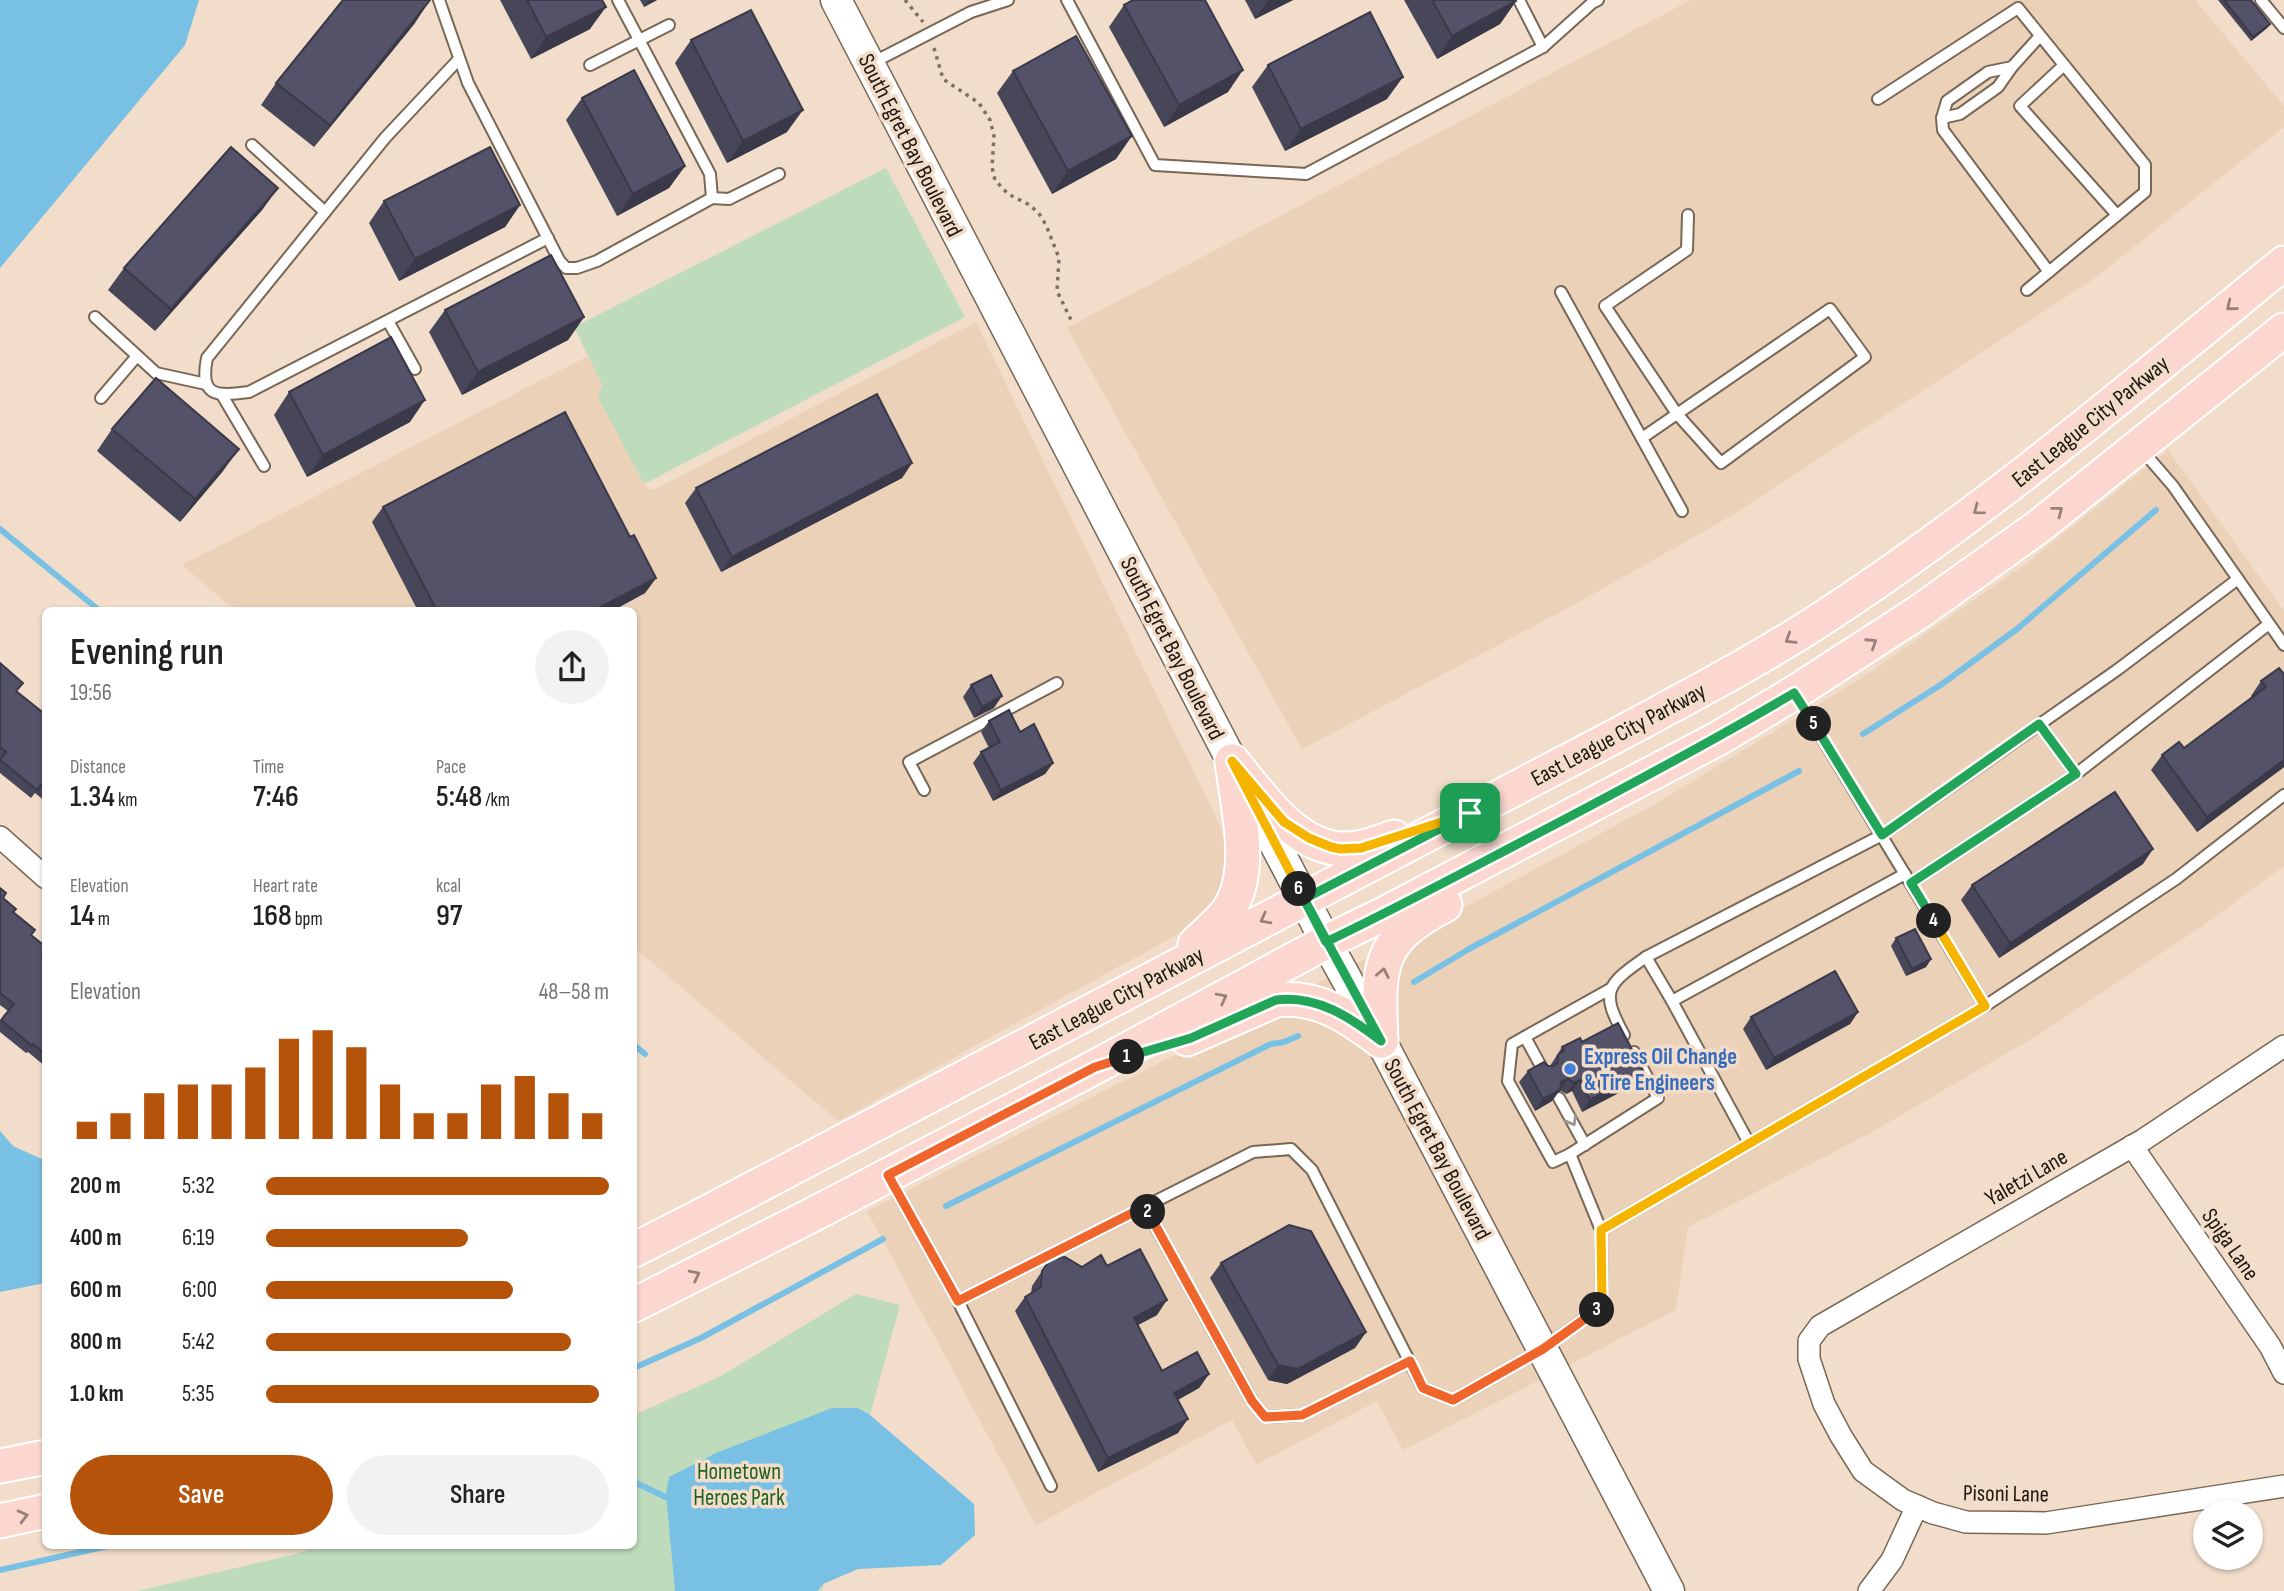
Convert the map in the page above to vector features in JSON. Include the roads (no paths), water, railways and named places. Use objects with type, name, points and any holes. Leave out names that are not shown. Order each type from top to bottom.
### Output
[{"type":"main road","name":"South Egret Bay Boulevard","points":[[836,0],[1326,942],[1381,1041],[1669,1591]]},
{"type":"main road","name":"East League City Parkway","points":[[637,1248],[1470,813],[1773,649],[1825,617],[2045,459],[2284,263]]},
{"type":"main road","points":[[637,1303],[1095,1067],[1326,942],[1384,915],[1719,738],[1919,612],[2038,527],[2284,330]]},
{"type":"main road","points":[[1232,761],[1284,822],[1309,838],[1331,847],[1361,848],[1470,813]]},
{"type":"main road","points":[[1172,969],[1228,911],[1238,893],[1243,869],[1242,847],[1232,761]]},
{"type":"main road","points":[[1381,1041],[1381,972],[1391,947],[1412,924],[1541,855],[1603,818],[1642,779]]},
{"type":"main road","points":[[1095,1067],[1191,1038],[1276,1000],[1290,998],[1325,1006],[1356,1021],[1381,1041]]},
{"type":"main road","points":[[0,1466],[42,1458]]},
{"type":"main road","points":[[0,1521],[42,1512]]},
{"type":"street","points":[[0,837],[42,874]]},
{"type":"street","name":"Yaletzi Lane","points":[[1809,1359],[1809,1341],[1821,1326],[2132,1146],[2284,1046]]},
{"type":"street","name":"Spiga Lane","points":[[2132,1146],[2270,1346],[2284,1373]]},
{"type":"street","name":"Pisoni Lane","points":[[1809,1359],[1824,1405],[1863,1471],[1903,1500],[1933,1513],[1966,1522],[2046,1523],[2284,1486]]},
{"type":"street","points":[[1869,1591],[1892,1560],[1917,1506]]},
{"type":"lane","points":[[439,0],[468,83],[566,268],[577,268],[597,261],[712,198],[729,199],[779,174]]},
{"type":"lane","points":[[618,0],[710,174],[712,198]]},
{"type":"lane","points":[[870,65],[971,12],[1009,0]]},
{"type":"lane","points":[[1067,0],[1155,165],[1306,174],[1543,47],[1598,0]]},
{"type":"lane","points":[[1519,0],[1543,47]]},
{"type":"lane","points":[[2261,0],[2284,28]]},
{"type":"lane","points":[[1878,99],[2018,8],[2145,165],[2145,192],[2027,290]]},
{"type":"lane","points":[[590,65],[668,26]]},
{"type":"lane","points":[[1942,118],[1960,114],[1998,86],[2011,67],[2040,36]]},
{"type":"lane","points":[[459,59],[385,138],[207,358],[204,373],[206,384],[213,393],[222,395],[249,392],[548,238]]},
{"type":"lane","points":[[2064,65],[2020,106],[2117,215]]},
{"type":"lane","points":[[2011,67],[1988,72],[1947,101],[1942,118],[1943,130],[2049,272]]},
{"type":"lane","points":[[252,145],[325,212]]},
{"type":"lane","points":[[1642,439],[1677,414],[1830,309],[1865,356],[1721,463],[1677,414],[1605,306],[1687,250],[1688,215]]},
{"type":"lane","points":[[1561,292],[1682,511]]},
{"type":"lane","points":[[95,317],[156,373],[206,384]]},
{"type":"lane","points":[[388,321],[415,369]]},
{"type":"lane","points":[[101,398],[137,356]]},
{"type":"lane","points":[[222,395],[264,466]]},
{"type":"lane","points":[[2139,447],[2173,486],[2284,645]]},
{"type":"lane","points":[[1610,989],[1611,1010],[1658,1098],[1585,1145],[1553,1162],[1508,1082],[1512,1044],[1610,989],[1622,973],[1646,957],[1882,835],[2117,670],[2238,579]]},
{"type":"lane","points":[[1672,1001],[1908,879],[2076,774],[2269,624]]},
{"type":"lane","points":[[924,790],[909,762],[1057,683]]},
{"type":"lane","points":[[1794,693],[1985,1006]]},
{"type":"lane","points":[[2039,724],[2076,774]]},
{"type":"lane","points":[[1601,1230],[1985,1006],[2176,878],[2284,795]]},
{"type":"lane","points":[[1646,957],[1749,1143]]},
{"type":"lane","points":[[1525,1037],[1543,1070]]},
{"type":"lane","points":[[1559,1098],[1585,1145]]},
{"type":"lane","points":[[958,1301],[1253,1152],[1291,1149],[1312,1170],[1423,1388],[1453,1400],[1543,1349],[1602,1306],[1601,1230],[1570,1154]]},
{"type":"lane","points":[[888,1175],[958,1301],[1051,1486]]},
{"type":"lane","points":[[1144,1207],[1252,1401],[1265,1417],[1302,1415],[1410,1361]]},
{"type":"water","points":[[0,0],[199,0],[185,45],[0,268]]},
{"type":"water","points":[[0,1131],[13,1146],[42,1159],[42,1284],[0,1292]]},
{"type":"water","points":[[832,1408],[858,1408],[870,1415],[974,1504],[975,1535],[941,1565],[858,1569],[823,1584],[817,1591],[675,1591],[666,1494],[669,1477],[716,1453]]},
{"type":"waterway","points":[[1863,734],[1942,684],[2017,629],[2156,510]]},
{"type":"waterway","points":[[0,529],[95,607]]},
{"type":"waterway","points":[[1414,982],[1469,949],[1799,771]]},
{"type":"waterway","points":[[946,1206],[1271,1044],[1298,1036]]},
{"type":"waterway","points":[[637,1047],[645,1054]]},
{"type":"waterway","points":[[637,1367],[701,1338],[883,1239]]},
{"type":"waterway","points":[[637,1483],[672,1500]]},
{"type":"waterway","points":[[0,1570],[94,1549]]},
{"type":"place","name":"Express Oil Change & Tire Engineers","points":[[1570,1069]]},
{"type":"park label","name":"Hometown Heroes Park","points":[[739,1484]]}]
